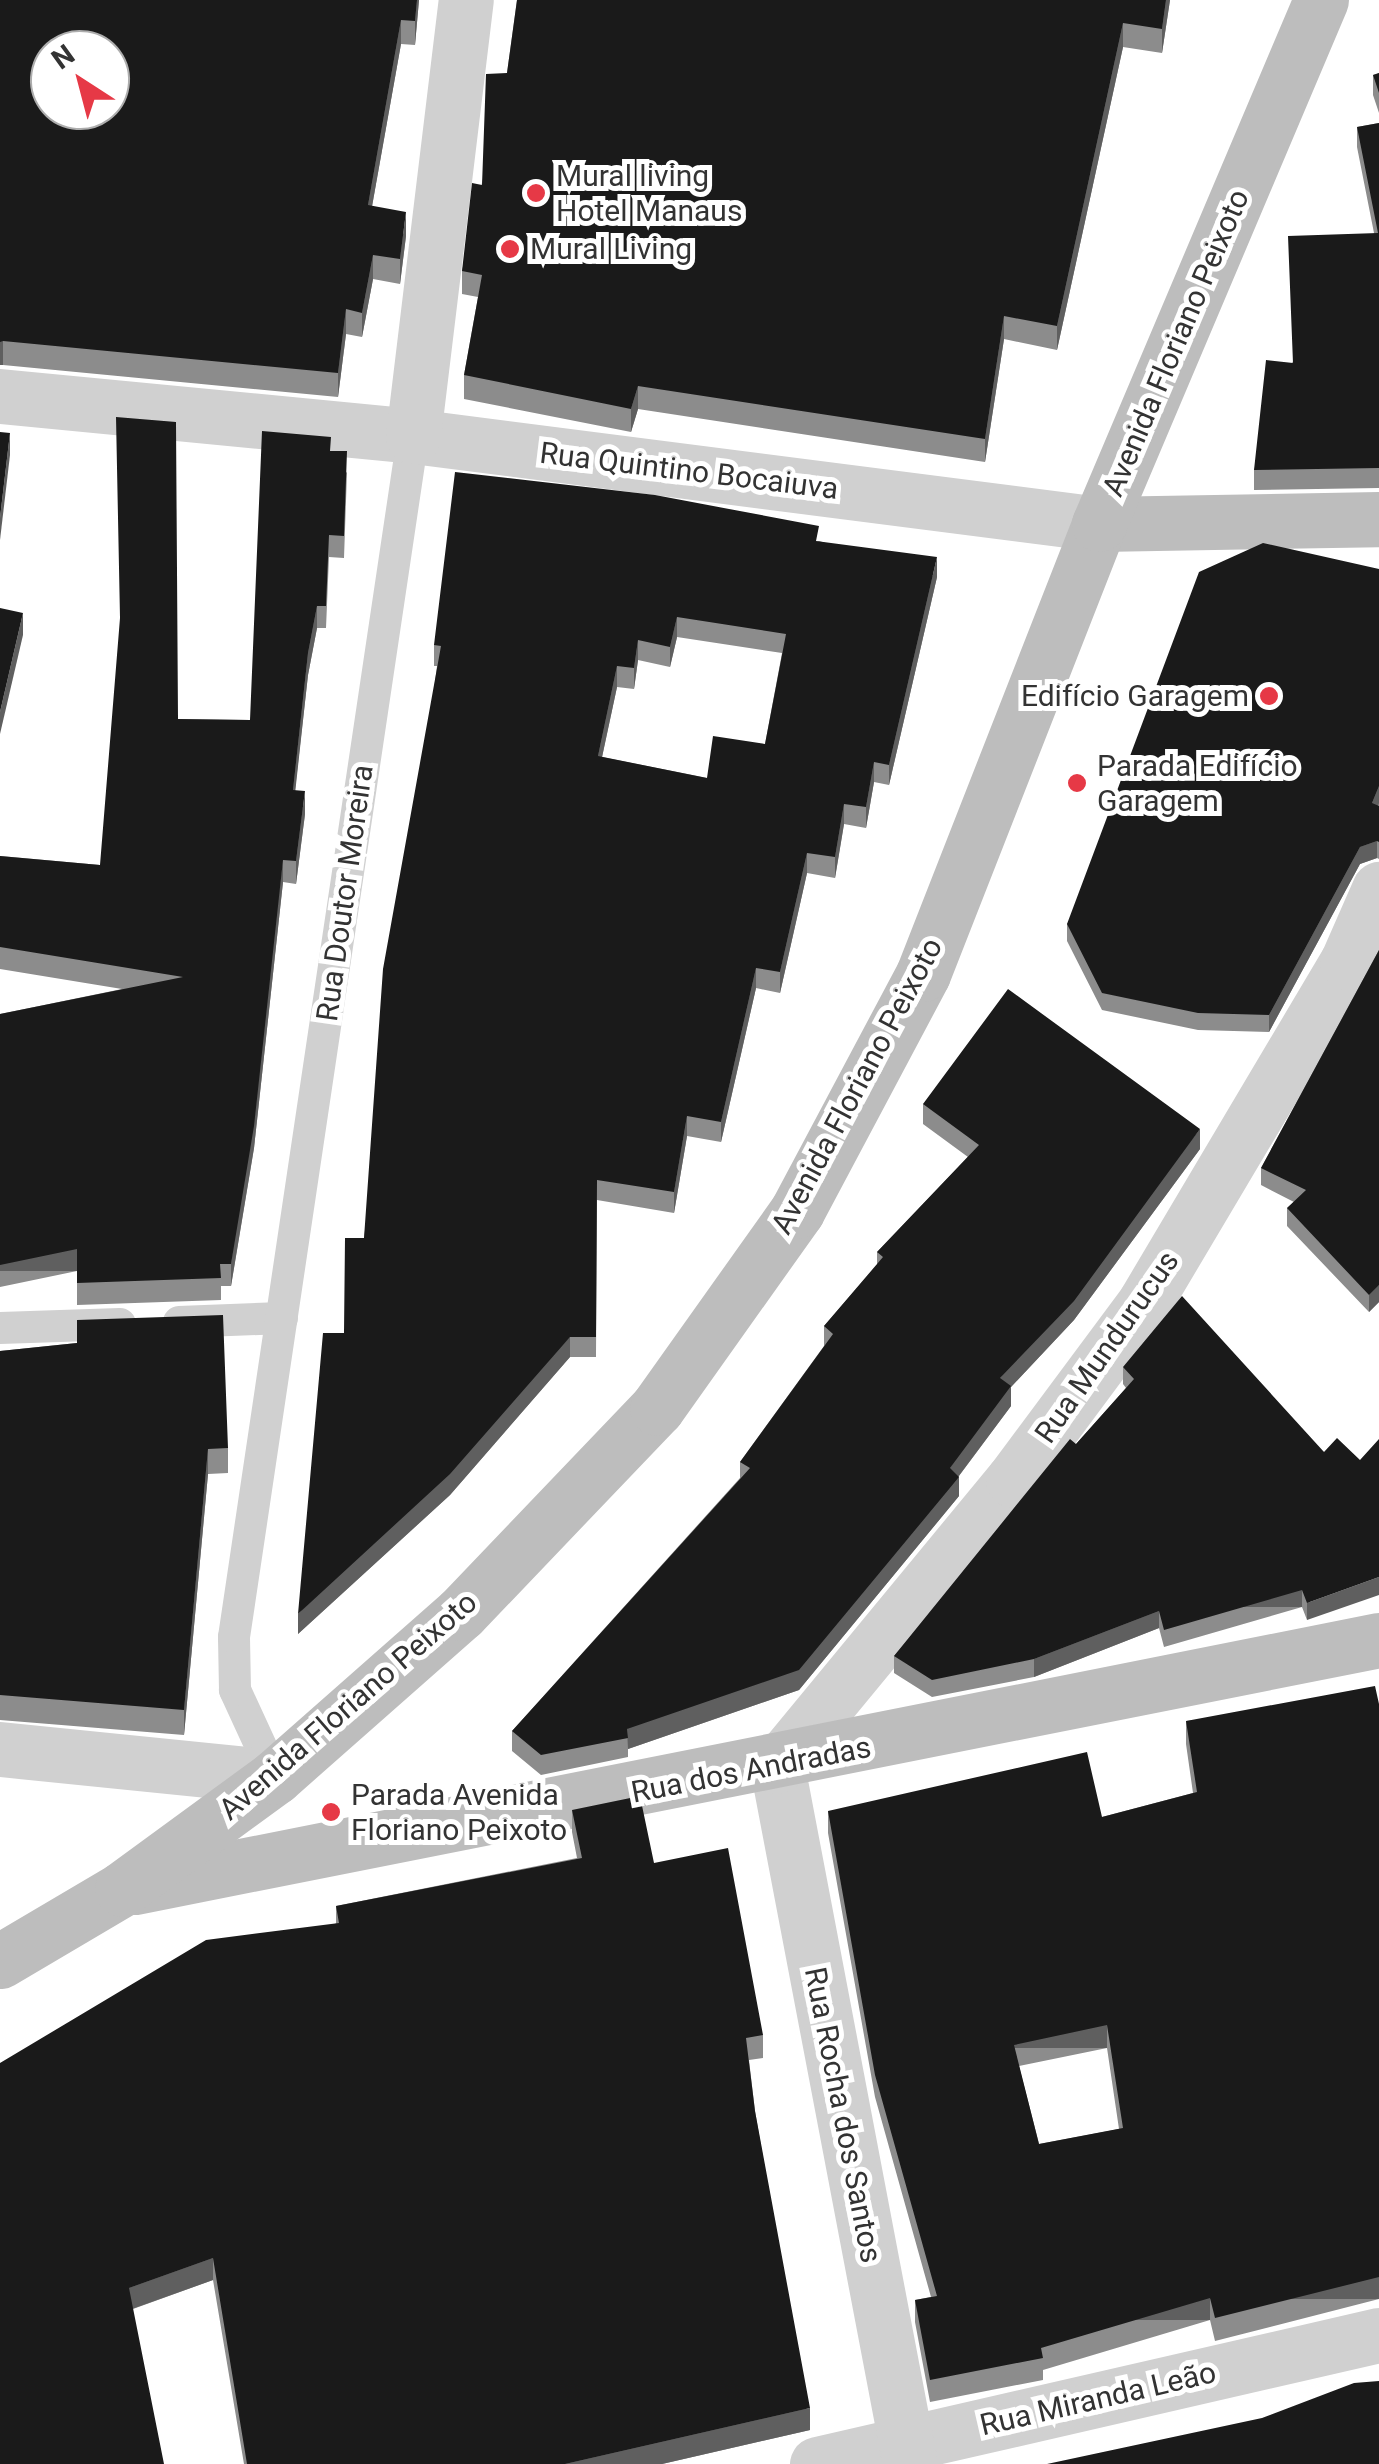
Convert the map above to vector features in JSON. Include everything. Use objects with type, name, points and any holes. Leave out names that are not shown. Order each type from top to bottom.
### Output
[{"type":"street","name":"Rua Doutor Moreira","points":[[413,436],[466,0]]},
{"type":"street","name":"Avenida Floriano Peixoto","points":[[0,1961],[122,1889],[275,1777],[462,1613],[657,1408],[798,1210],[924,974],[1099,524],[1322,0]]},
{"type":"street","name":"Rua Quintino Bocaiuva","points":[[0,396],[413,436],[1099,524],[1379,519]]},
{"type":"street","name":"Rua Mundurucus","points":[[777,1766],[1014,1480],[1145,1302],[1348,962],[1379,889]]},
{"type":"street","name":"Rua dos Andradas","points":[[122,1889],[777,1766],[1379,1640]]},
{"type":"street","points":[[0,1749],[275,1777]]},
{"type":"street","name":"Rua Rocha dos Santos","points":[[777,1766],[908,2454]]},
{"type":"street","name":"Rua Miranda Leão","points":[[817,2464],[908,2454],[1379,2335]]},
{"type":"lane","name":"Rua Doutor Moreira","points":[[275,1777],[235,1690],[234,1637],[413,436]]},
{"type":"lane","points":[[0,1328],[282,1318]]},
{"type":"building","points":[[0,0],[417,0],[415,21],[401,20],[368,205],[406,212],[400,259],[373,255],[362,313],[346,309],[338,373],[0,342]]},
{"type":"building","points":[[517,0],[1166,0],[1162,29],[1123,23],[1057,326],[1004,316],[985,439],[638,386],[631,409],[464,375],[482,275],[462,271],[472,183],[482,185],[486,74],[507,73]]},
{"type":"building","points":[[1379,123],[1379,468],[1254,470],[1266,360],[1293,363],[1288,236],[1378,233],[1357,127]]},
{"type":"building","points":[[116,417],[176,422],[178,719],[250,720],[262,431],[331,437],[330,451],[347,451],[344,536],[329,535],[326,606],[317,606],[308,653],[293,790],[305,791],[296,861],[283,860],[254,1126],[231,1264],[220,1264],[221,1278],[77,1283],[77,1249],[0,1265],[0,1014],[183,977],[0,947],[0,856],[100,865],[120,618]]},
{"type":"building","points":[[0,432],[10,433],[0,518]]},
{"type":"building","points":[[455,472],[655,495],[819,526],[816,541],[937,557],[889,765],[874,762],[866,807],[844,804],[835,857],[807,853],[780,972],[756,968],[721,1122],[687,1116],[674,1192],[597,1180],[596,1337],[570,1337],[450,1474],[298,1614],[323,1333],[344,1333],[345,1238],[364,1238],[383,969],[441,646],[434,645]],"holes":[[[677,617],[786,634],[765,744],[713,736],[707,778],[598,756],[617,666],[634,668],[638,640],[670,647]]]},
{"type":"building","name":"Edifício Garagem","points":[[1263,543],[1379,569],[1379,786],[1372,803],[1379,806],[1379,842],[1360,847],[1269,1015],[1198,1013],[1102,993],[1067,924],[1199,572]]},
{"type":"building","points":[[0,608],[23,613],[0,712]]},
{"type":"building","points":[[1379,950],[1379,1285],[1369,1295],[1287,1208],[1306,1190],[1261,1168]]},
{"type":"building","points":[[1008,989],[1200,1129],[1074,1301],[1000,1378],[1011,1386],[950,1468],[959,1477],[799,1670],[627,1729],[628,1738],[541,1755],[512,1731],[750,1468],[740,1462],[833,1334],[824,1326],[883,1257],[877,1252],[979,1145],[923,1104]]},
{"type":"building","points":[[1182,1296],[1324,1452],[1337,1438],[1360,1460],[1379,1439],[1379,1577],[1307,1603],[1302,1590],[1164,1630],[1159,1611],[1034,1659],[932,1680],[894,1656],[1070,1439],[1076,1444],[1134,1379],[1123,1367]]},
{"type":"building","points":[[223,1315],[228,1448],[208,1449],[184,1710],[0,1695],[0,1351],[77,1343],[77,1320]]},
{"type":"building","points":[[1375,1686],[1379,1704],[1379,2277],[1215,2318],[1210,2298],[1041,2348],[1043,2358],[930,2380],[915,2300],[937,2296],[875,2075],[828,1811],[1087,1752],[1102,1817],[1197,1792],[1186,1721]],"holes":[[[1107,2025],[1123,2128],[1039,2144],[1014,2045]]]},
{"type":"building","points":[[640,1796],[654,1863],[728,1848],[763,2035],[746,2038],[755,2111],[810,2408],[565,2464],[247,2464],[213,2258],[129,2288],[164,2464],[0,2464],[0,2063],[206,1940],[339,1923],[336,1906],[582,1858],[572,1810]]},
{"type":"building","points":[[1379,2381],[1379,2464],[1047,2464],[1262,2418],[1354,2383]]},
{"type":"place","name":"Mural living Hotel Manaus","points":[[536,193]]},
{"type":"place","name":"Mural Living","points":[[510,249]]},
{"type":"place","name":"Edifício Garagem","points":[[1269,696]]},
{"type":"place","name":"Parada Edifício Garagem","points":[[1077,783]]},
{"type":"place","name":"Parada Avenida Floriano Peixoto","points":[[331,1812]]}]
